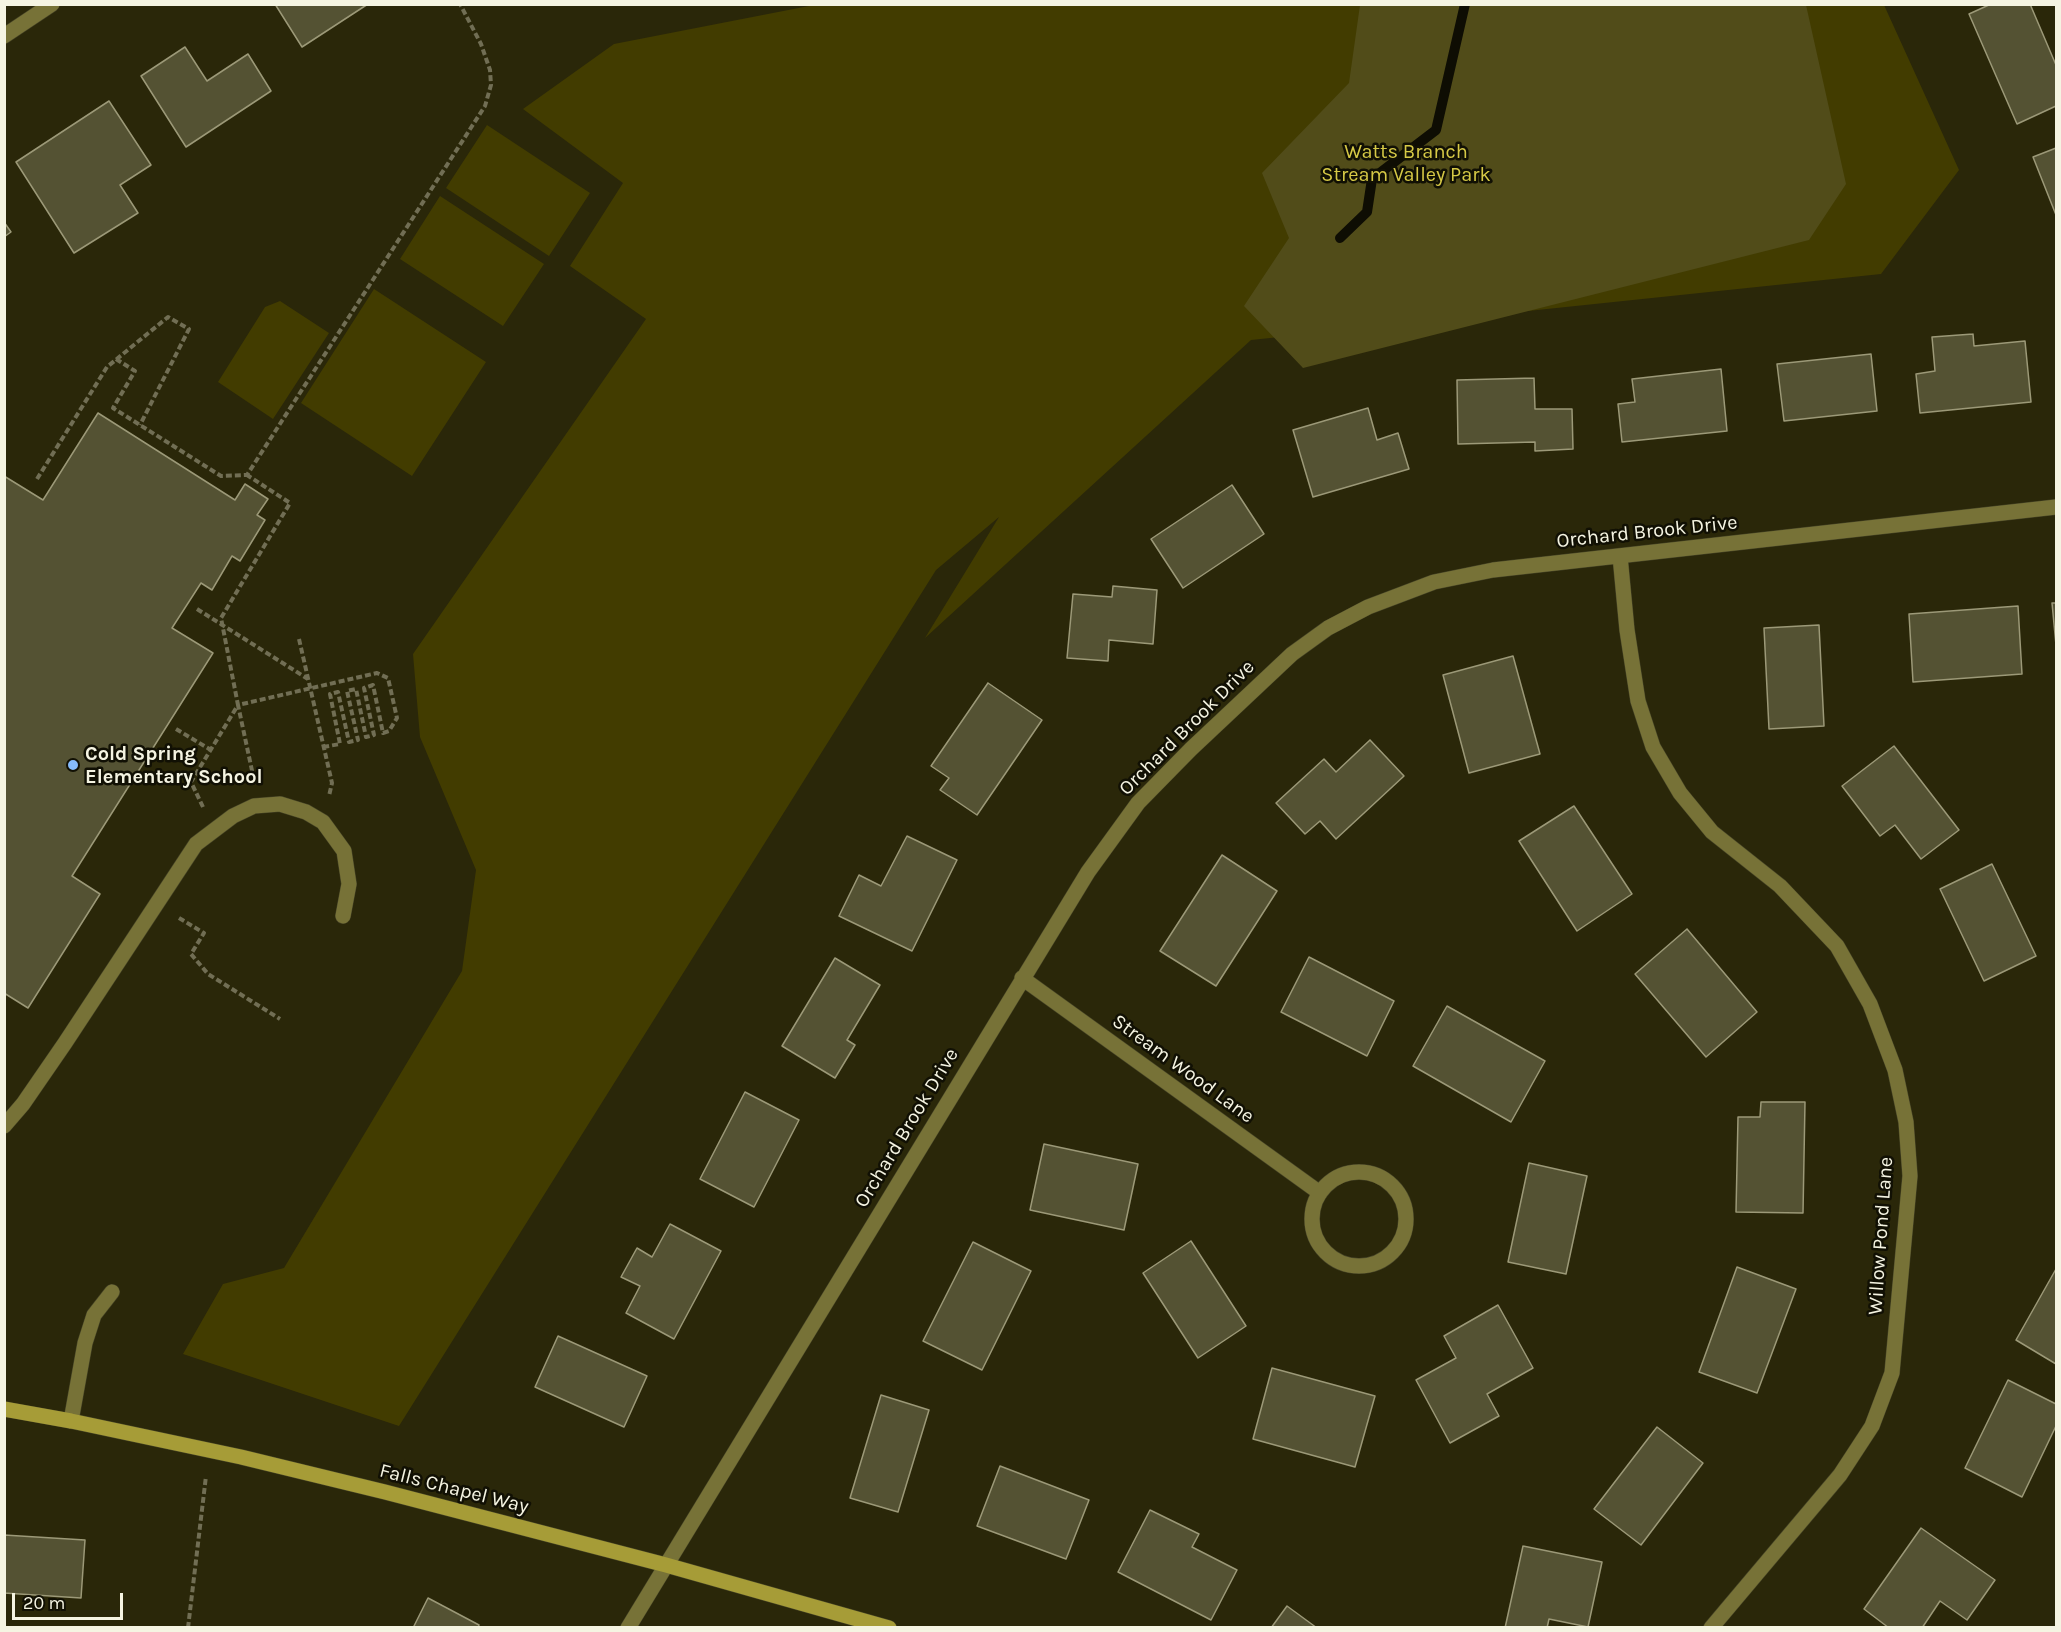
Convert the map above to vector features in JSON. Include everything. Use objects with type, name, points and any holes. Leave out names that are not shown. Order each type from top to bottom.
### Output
[{"type":"street","points":[[4,36],[52,4]]},
{"type":"street","name":"Orchard Brook Drive","points":[[628,1628],[1088,873],[1138,803],[1191,748],[1292,654],[1328,628],[1368,607],[1434,582],[1493,570],[2056,507]]},
{"type":"street","name":"Willow Pond Lane","points":[[1620,556],[1627,630],[1638,701],[1653,747],[1680,793],[1712,832],[1780,885],[1837,946],[1870,1004],[1895,1070],[1906,1122],[1910,1176],[1892,1373],[1872,1426],[1840,1475],[1711,1628]]},
{"type":"street","points":[[4,1126],[23,1104],[65,1043],[196,843],[233,816],[254,806],[280,804],[306,812],[323,822],[344,851],[349,884],[343,916]]},
{"type":"street","name":"Stream Wood Lane","points":[[1022,978],[1320,1193]]},
{"type":"street","points":[[1362,1171],[1378,1175],[1392,1184],[1401,1197],[1406,1213],[1405,1229],[1399,1244],[1388,1256],[1373,1263],[1357,1266],[1334,1258],[1318,1240],[1313,1224],[1314,1208],[1320,1193],[1331,1181],[1346,1173],[1362,1171]]},
{"type":"street","points":[[71,1421],[85,1342],[94,1315],[112,1292]]},
{"type":"street","name":"Falls Chapel Way","points":[[4,1409],[209,1451],[385,1492],[666,1565],[889,1628]]},
{"type":"path","points":[[247,476],[484,106],[491,85],[490,70],[460,4]]},
{"type":"path","points":[[37,479],[107,367],[168,317],[189,329],[140,425]]},
{"type":"path","points":[[116,359],[135,371],[113,408],[221,476],[247,476],[290,503],[221,618],[260,806]]},
{"type":"path","points":[[197,609],[308,679]]},
{"type":"path","points":[[298,639],[332,783],[323,822]]},
{"type":"path","points":[[214,828],[191,782],[238,705],[377,673],[388,678],[397,718],[390,731],[383,732],[373,686],[364,688],[374,735],[366,737],[356,689],[347,692],[358,740],[349,741],[338,692],[330,694],[340,744],[324,747]]},
{"type":"path","points":[[176,729],[210,750]]},
{"type":"path","points":[[156,903],[204,933],[191,954],[208,974],[280,1019]]},
{"type":"path","points":[[188,1628],[209,1451]]},
{"type":"green space","points":[[814,5],[1884,5],[1959,170],[1881,274],[1251,340],[925,638],[999,517],[936,570],[399,1426],[183,1354],[223,1284],[284,1268],[462,971],[476,870],[420,737],[413,654],[646,319],[570,266],[623,183],[523,109],[614,44]]},
{"type":"green space","name":"Watts Branch Stream Valley Park","points":[[1360,5],[1806,5],[1846,184],[1809,240],[1303,368],[1244,306],[1289,238],[1262,173],[1349,83]]},
{"type":"green space","points":[[487,125],[590,193],[549,256],[446,188]]},
{"type":"green space","points":[[440,196],[544,264],[503,326],[400,259]]},
{"type":"green space","points":[[374,289],[486,362],[412,476],[301,403]]},
{"type":"green space","points":[[280,301],[329,333],[273,419],[218,382],[265,307]]},
{"type":"building","points":[[275,4],[368,4],[302,47]]},
{"type":"building","points":[[1991,4],[2030,4],[2056,65],[2056,106],[2017,124],[1969,14]]},
{"type":"building","points":[[185,47],[207,81],[248,54],[271,91],[186,147],[141,76]]},
{"type":"building","points":[[109,101],[151,165],[120,185],[138,213],[74,253],[16,162]]},
{"type":"building","points":[[2056,148],[2056,215],[2033,157]]},
{"type":"building","points":[[4,222],[11,232],[4,237]]},
{"type":"building","points":[[1973,334],[1974,346],[2025,341],[2031,402],[1920,413],[1916,374],[1935,371],[1932,337]]},
{"type":"building","points":[[1871,354],[1877,411],[1784,421],[1777,364]]},
{"type":"building","points":[[1721,369],[1727,431],[1622,442],[1618,404],[1635,402],[1632,379]]},
{"type":"building","points":[[1534,378],[1535,409],[1572,409],[1573,449],[1535,451],[1535,442],[1458,444],[1457,380]]},
{"type":"building","points":[[1368,408],[1377,440],[1398,433],[1409,469],[1313,497],[1293,430]]},
{"type":"building","name":"Cold Spring Elementary School","points":[[98,413],[235,500],[245,484],[268,499],[257,515],[265,520],[240,561],[232,556],[212,590],[201,583],[172,628],[213,653],[72,876],[100,894],[28,1008],[4,993],[4,476],[43,500]]},
{"type":"building","points":[[1232,485],[1264,534],[1183,588],[1151,539]]},
{"type":"building","points":[[1113,586],[1157,590],[1153,644],[1109,640],[1108,661],[1067,658],[1073,594],[1112,597]]},
{"type":"building","points":[[2052,603],[2056,603],[2056,645]]},
{"type":"building","points":[[2018,606],[2022,674],[1913,682],[1909,614]]},
{"type":"building","points":[[1819,625],[1824,726],[1769,729],[1764,628]]},
{"type":"building","points":[[1513,656],[1540,754],[1469,773],[1443,675]]},
{"type":"building","points":[[988,683],[1042,720],[977,815],[940,790],[949,778],[931,766]]},
{"type":"building","points":[[1370,740],[1404,776],[1336,839],[1320,821],[1305,834],[1276,803],[1324,759],[1336,772]]},
{"type":"building","points":[[1894,746],[1959,830],[1921,859],[1895,825],[1880,836],[1842,786]]},
{"type":"building","points":[[1574,806],[1632,894],[1577,931],[1519,841]]},
{"type":"building","points":[[907,836],[957,860],[912,951],[839,916],[859,875],[881,886]]},
{"type":"building","points":[[1222,855],[1277,891],[1216,986],[1160,951]]},
{"type":"building","points":[[1992,864],[2036,956],[1984,981],[1940,889]]},
{"type":"building","points":[[1687,929],[1757,1012],[1706,1057],[1635,974]]},
{"type":"building","points":[[1309,957],[1394,1001],[1367,1056],[1281,1012]]},
{"type":"building","points":[[835,958],[880,985],[847,1040],[855,1045],[835,1078],[782,1046]]},
{"type":"building","points":[[1447,1006],[1545,1061],[1511,1122],[1413,1066]]},
{"type":"building","points":[[745,1092],[799,1120],[754,1207],[700,1179]]},
{"type":"building","points":[[1761,1102],[1805,1102],[1803,1213],[1736,1212],[1738,1117],[1760,1117]]},
{"type":"building","points":[[1044,1144],[1138,1164],[1124,1230],[1030,1210]]},
{"type":"building","points":[[1529,1163],[1587,1176],[1566,1274],[1508,1262]]},
{"type":"building","points":[[670,1224],[721,1251],[674,1339],[626,1313],[640,1286],[621,1277],[637,1248],[652,1257]]},
{"type":"building","points":[[1191,1241],[1246,1326],[1198,1358],[1143,1273]]},
{"type":"building","points":[[973,1242],[1031,1271],[982,1370],[923,1341]]},
{"type":"building","points":[[1737,1267],[1796,1289],[1757,1393],[1699,1372]]},
{"type":"building","points":[[2056,1269],[2056,1364],[2016,1340]]},
{"type":"building","points":[[1498,1305],[1533,1368],[1487,1394],[1499,1416],[1450,1443],[1416,1380],[1456,1358],[1444,1336]]},
{"type":"building","points":[[558,1336],[647,1376],[624,1427],[535,1387]]},
{"type":"building","points":[[1272,1368],[1375,1396],[1355,1467],[1253,1439]]},
{"type":"building","points":[[2008,1380],[2056,1404],[2056,1426],[2022,1497],[1965,1468]]},
{"type":"building","points":[[881,1395],[929,1410],[898,1512],[850,1498]]},
{"type":"building","points":[[1657,1427],[1703,1463],[1641,1545],[1594,1509]]},
{"type":"building","points":[[1000,1466],[1089,1500],[1066,1559],[977,1526]]},
{"type":"building","points":[[1150,1510],[1199,1534],[1192,1547],[1237,1570],[1211,1620],[1118,1572]]},
{"type":"building","points":[[1921,1528],[1995,1580],[1967,1620],[1940,1601],[1922,1628],[1889,1628],[1864,1609]]},
{"type":"building","points":[[4,1535],[85,1540],[81,1598],[4,1593]]},
{"type":"building","points":[[1523,1546],[1602,1562],[1588,1627],[1549,1619],[1547,1628],[1505,1628]]},
{"type":"building","points":[[428,1598],[479,1625],[478,1628],[413,1628]]},
{"type":"building","points":[[1287,1606],[1317,1628],[1271,1628]]},
{"type":"waterway","points":[[1340,238],[1367,212],[1372,179],[1436,130],[1465,4]]},
{"type":"place","name":"Cold Spring Elementary School","points":[[73,765]]}]
